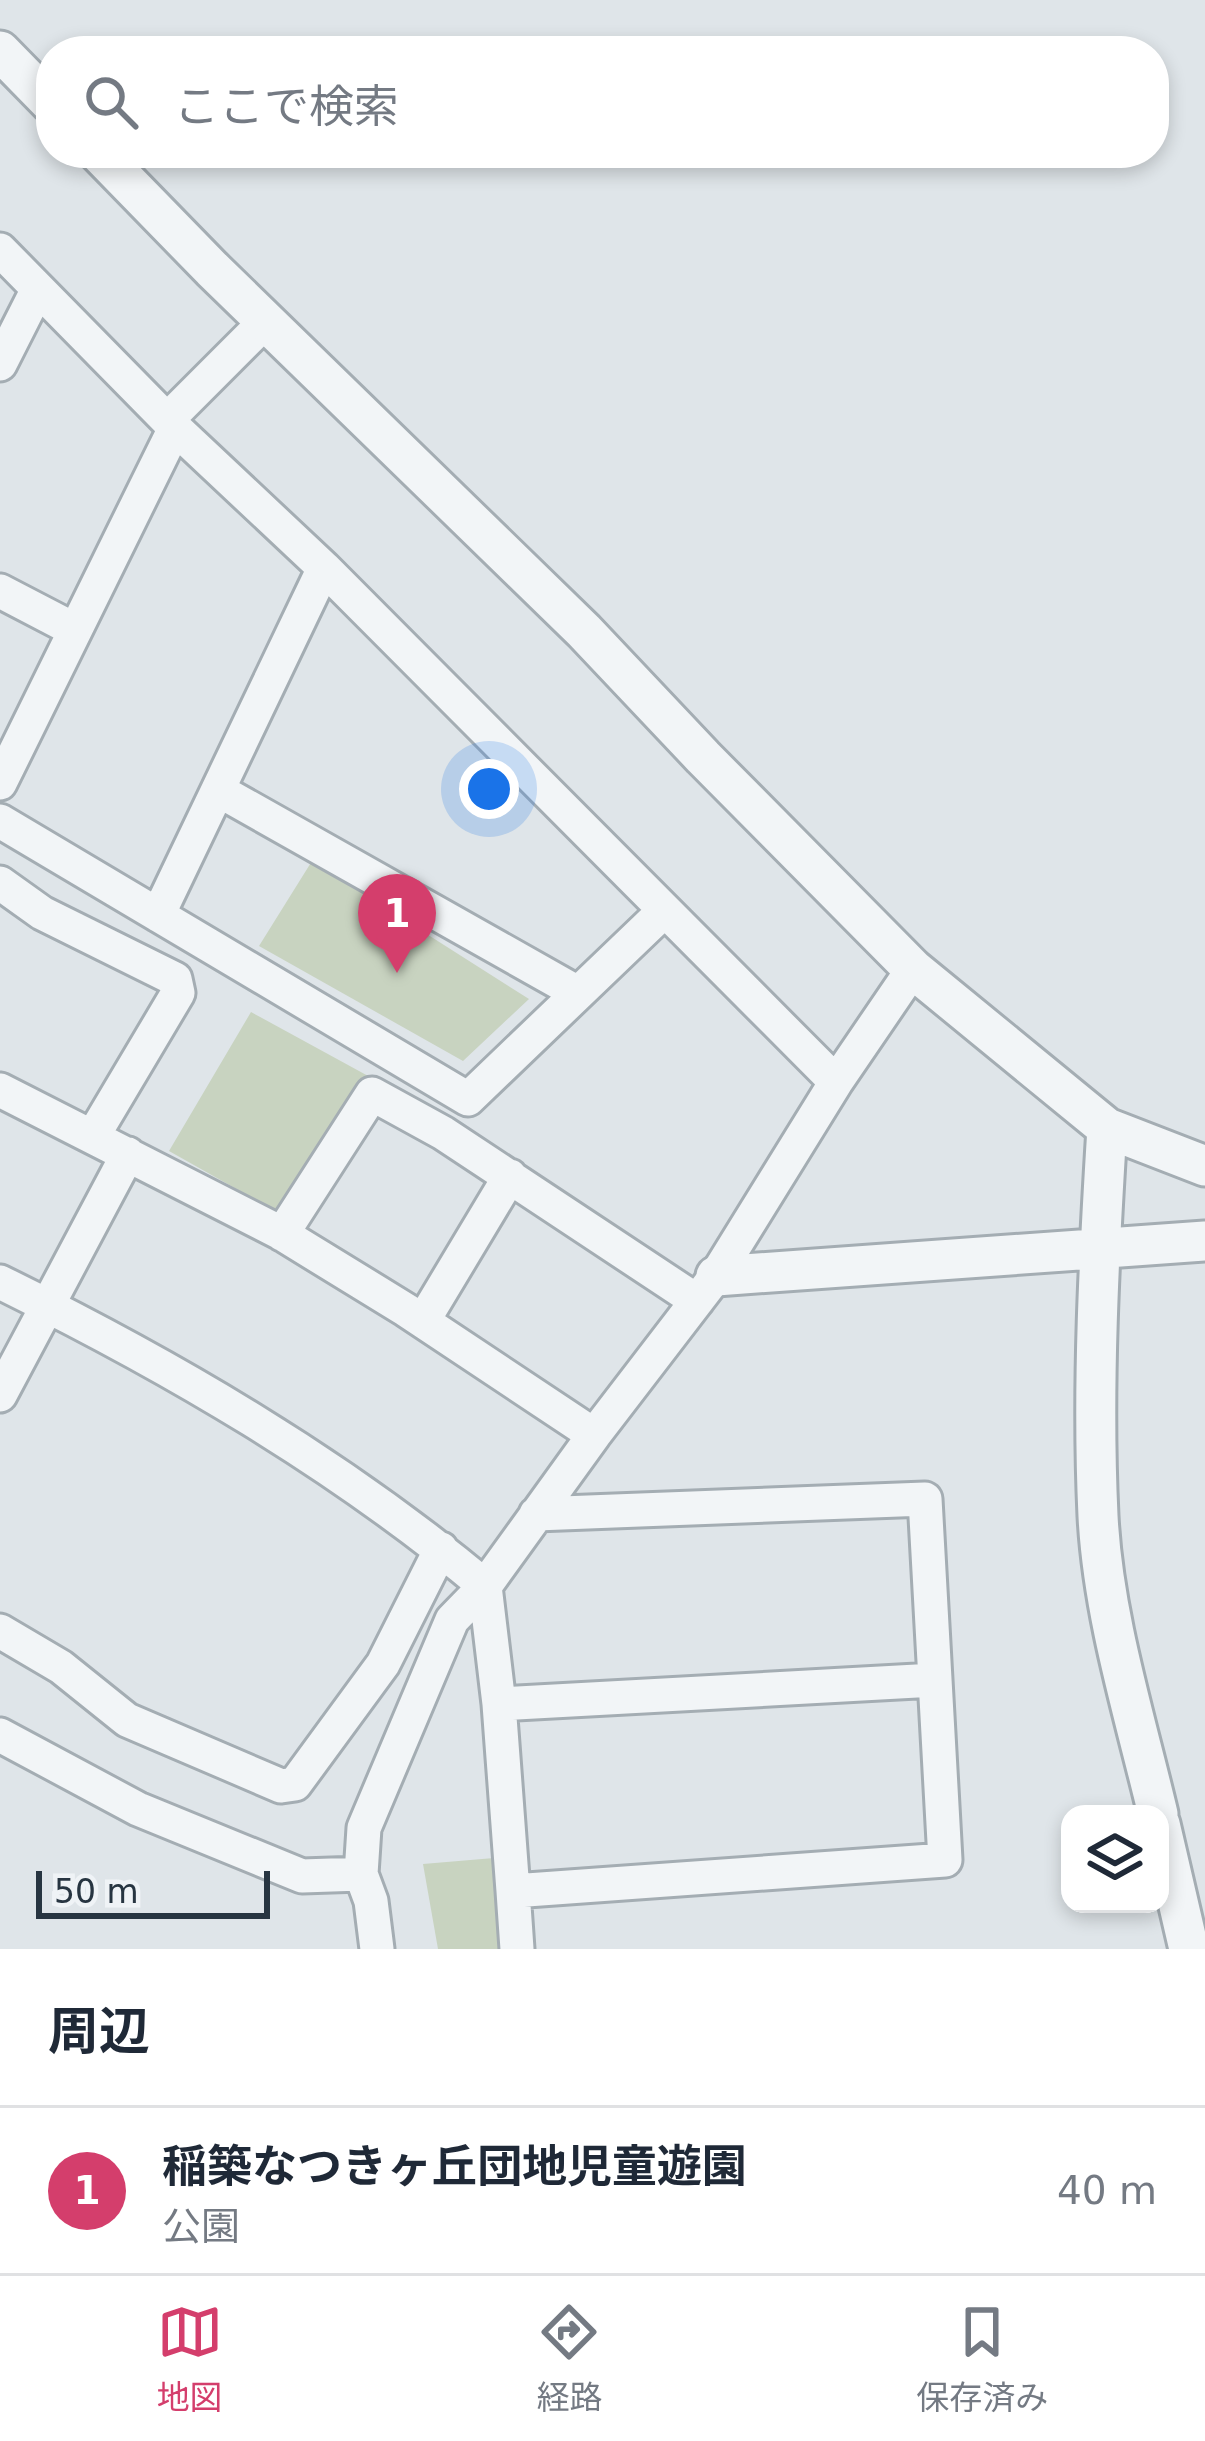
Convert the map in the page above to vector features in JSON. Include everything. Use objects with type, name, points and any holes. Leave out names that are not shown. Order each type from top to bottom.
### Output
[{"type":"street","points":[[0,51],[36,88]]},
{"type":"street","points":[[114,168],[584,631],[913,969],[1107,1128],[1205,1166]]},
{"type":"street","points":[[0,250],[836,1082]]},
{"type":"street","points":[[0,364],[38,289]]},
{"type":"street","points":[[0,783],[171,424],[266,322]]},
{"type":"street","points":[[158,915],[324,568]]},
{"type":"street","points":[[0,591],[75,630]]},
{"type":"street","points":[[218,790],[578,993]]},
{"type":"street","points":[[0,821],[468,1099],[664,911]]},
{"type":"street","points":[[0,883],[42,913],[175,980],[178,993],[92,1136]]},
{"type":"street","points":[[377,1949],[371,1901],[361,1874],[364,1828],[452,1619],[485,1586],[706,1289],[913,969]]},
{"type":"street","points":[[0,1090],[282,1234],[594,1435]]},
{"type":"street","points":[[282,1234],[372,1094],[706,1289],[1205,1240]]},
{"type":"street","points":[[1107,1128],[1099,1249],[1098,1518],[1114,1626],[1156,1805]]},
{"type":"street","points":[[0,1395],[128,1154]]},
{"type":"street","points":[[423,1321],[510,1176]]},
{"type":"street","points":[[0,1282],[215,1399],[335,1472],[485,1586],[517,1949]]},
{"type":"street","points":[[513,1891],[945,1860],[925,1499],[536,1514]]},
{"type":"street","points":[[0,1631],[61,1667],[127,1720],[281,1786],[295,1784],[383,1664],[441,1549]]},
{"type":"street","points":[[499,1704],[935,1680]]},
{"type":"street","points":[[0,1735],[138,1809],[302,1876],[361,1874]]},
{"type":"street","points":[[1169,1863],[1189,1949]]},
{"type":"green space","points":[[312,861],[529,999],[463,1061],[259,946]]},
{"type":"green space","points":[[251,1012],[370,1077],[288,1210],[279,1213],[169,1151]]},
{"type":"green space","points":[[494,1858],[499,1949],[438,1949],[423,1864]]},
{"type":"place","name":"稲築なつきヶ丘団地児童遊園","points":[[397,973]]}]
